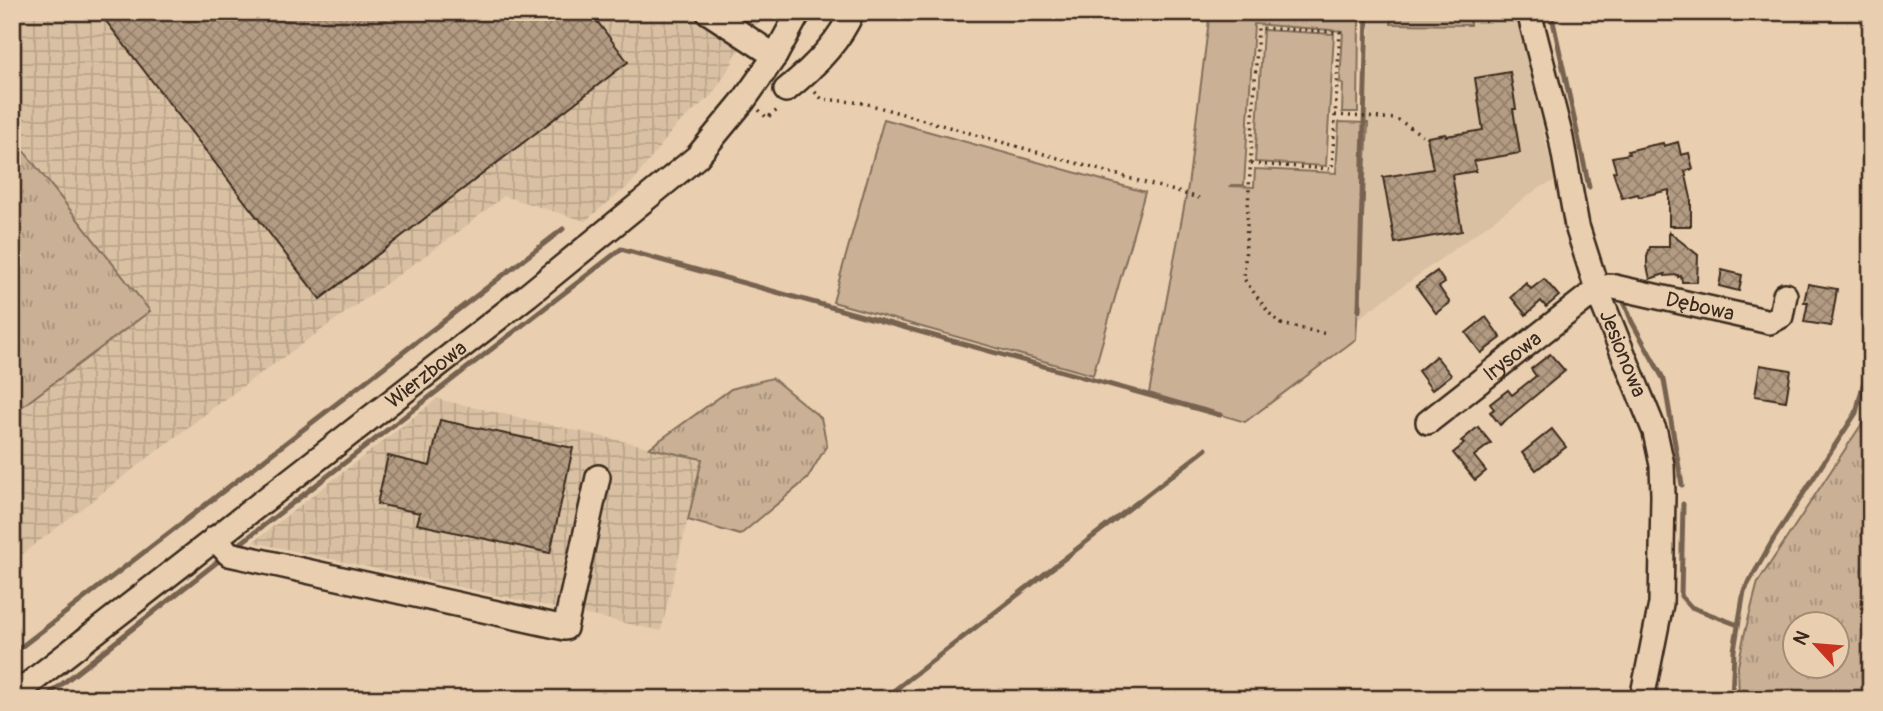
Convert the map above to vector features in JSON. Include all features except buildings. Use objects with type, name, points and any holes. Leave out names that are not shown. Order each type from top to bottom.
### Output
[{"type":"street","points":[[708,12],[775,56]]},
{"type":"street","name":"Wierzbowa","points":[[12,697],[528,295],[697,157],[744,100],[775,56],[799,12]]},
{"type":"street","points":[[794,83],[833,44],[852,12]]},
{"type":"street","name":"Jesionowa","points":[[1530,12],[1561,138],[1577,226],[1598,292],[1655,432],[1662,465],[1661,604],[1642,699]]},
{"type":"street","name":"Dębowa","points":[[1598,292],[1611,286],[1770,322],[1781,317],[1785,295]]},
{"type":"street","name":"Irysowa","points":[[1428,422],[1590,295],[1598,292]]},
{"type":"street","points":[[215,538],[229,554],[565,628],[598,477]]},
{"type":"path","points":[[1251,164],[1332,169],[1340,32],[1258,28],[1244,279],[1280,324],[1327,334]]},
{"type":"path","points":[[794,83],[822,99],[864,103],[1199,198]]},
{"type":"path","points":[[761,111],[767,118]]},
{"type":"path","points":[[1335,115],[1397,119],[1422,135]]},
{"type":"shaded area","points":[[12,12],[766,12],[732,60],[712,95],[676,126],[631,184],[585,221],[504,196],[461,230],[221,402],[12,562],[12,414],[149,311],[12,136]]},
{"type":"shaded area","points":[[1371,12],[1516,12],[1555,181],[1540,187],[1359,318]]},
{"type":"shaded area","points":[[437,399],[702,459],[661,631],[253,542]]},
{"type":"green space","points":[[1210,12],[1268,12],[1268,15],[1359,19],[1358,112],[1342,112],[1343,84],[1340,83],[1343,31],[1254,24],[1244,185],[1230,186],[1254,187],[1255,169],[1336,173],[1339,122],[1368,123],[1356,339],[1245,422],[1149,393],[1188,186]]},
{"type":"green space","points":[[1391,12],[1470,12],[1470,25],[1391,24]]},
{"type":"green space","points":[[1263,30],[1334,34],[1326,166],[1255,162]]},
{"type":"green space","points":[[884,119],[1145,192],[1093,375],[833,302]]},
{"type":"green space","points":[[12,136],[150,311],[12,414]]},
{"type":"green space","points":[[772,378],[821,418],[827,445],[807,479],[740,535],[688,520],[702,459],[649,448],[731,389]]},
{"type":"green space","points":[[1865,419],[1871,420],[1871,699],[1739,699],[1738,666],[1758,582]]},
{"type":"waterway","points":[[1359,311],[1367,12]]},
{"type":"waterway","points":[[1551,12],[1589,187]]},
{"type":"waterway","points":[[12,654],[563,229]]},
{"type":"waterway","points":[[241,543],[621,249],[1220,415]]},
{"type":"waterway","points":[[1624,302],[1664,380],[1682,485]]},
{"type":"waterway","points":[[1732,699],[1734,650],[1744,591],[1773,540],[1856,413],[1871,353]]},
{"type":"waterway","points":[[883,699],[1206,449]]},
{"type":"waterway","points":[[1683,504],[1681,596],[1691,607],[1738,625]]},
{"type":"waterway","points":[[43,699],[221,559]]}]
